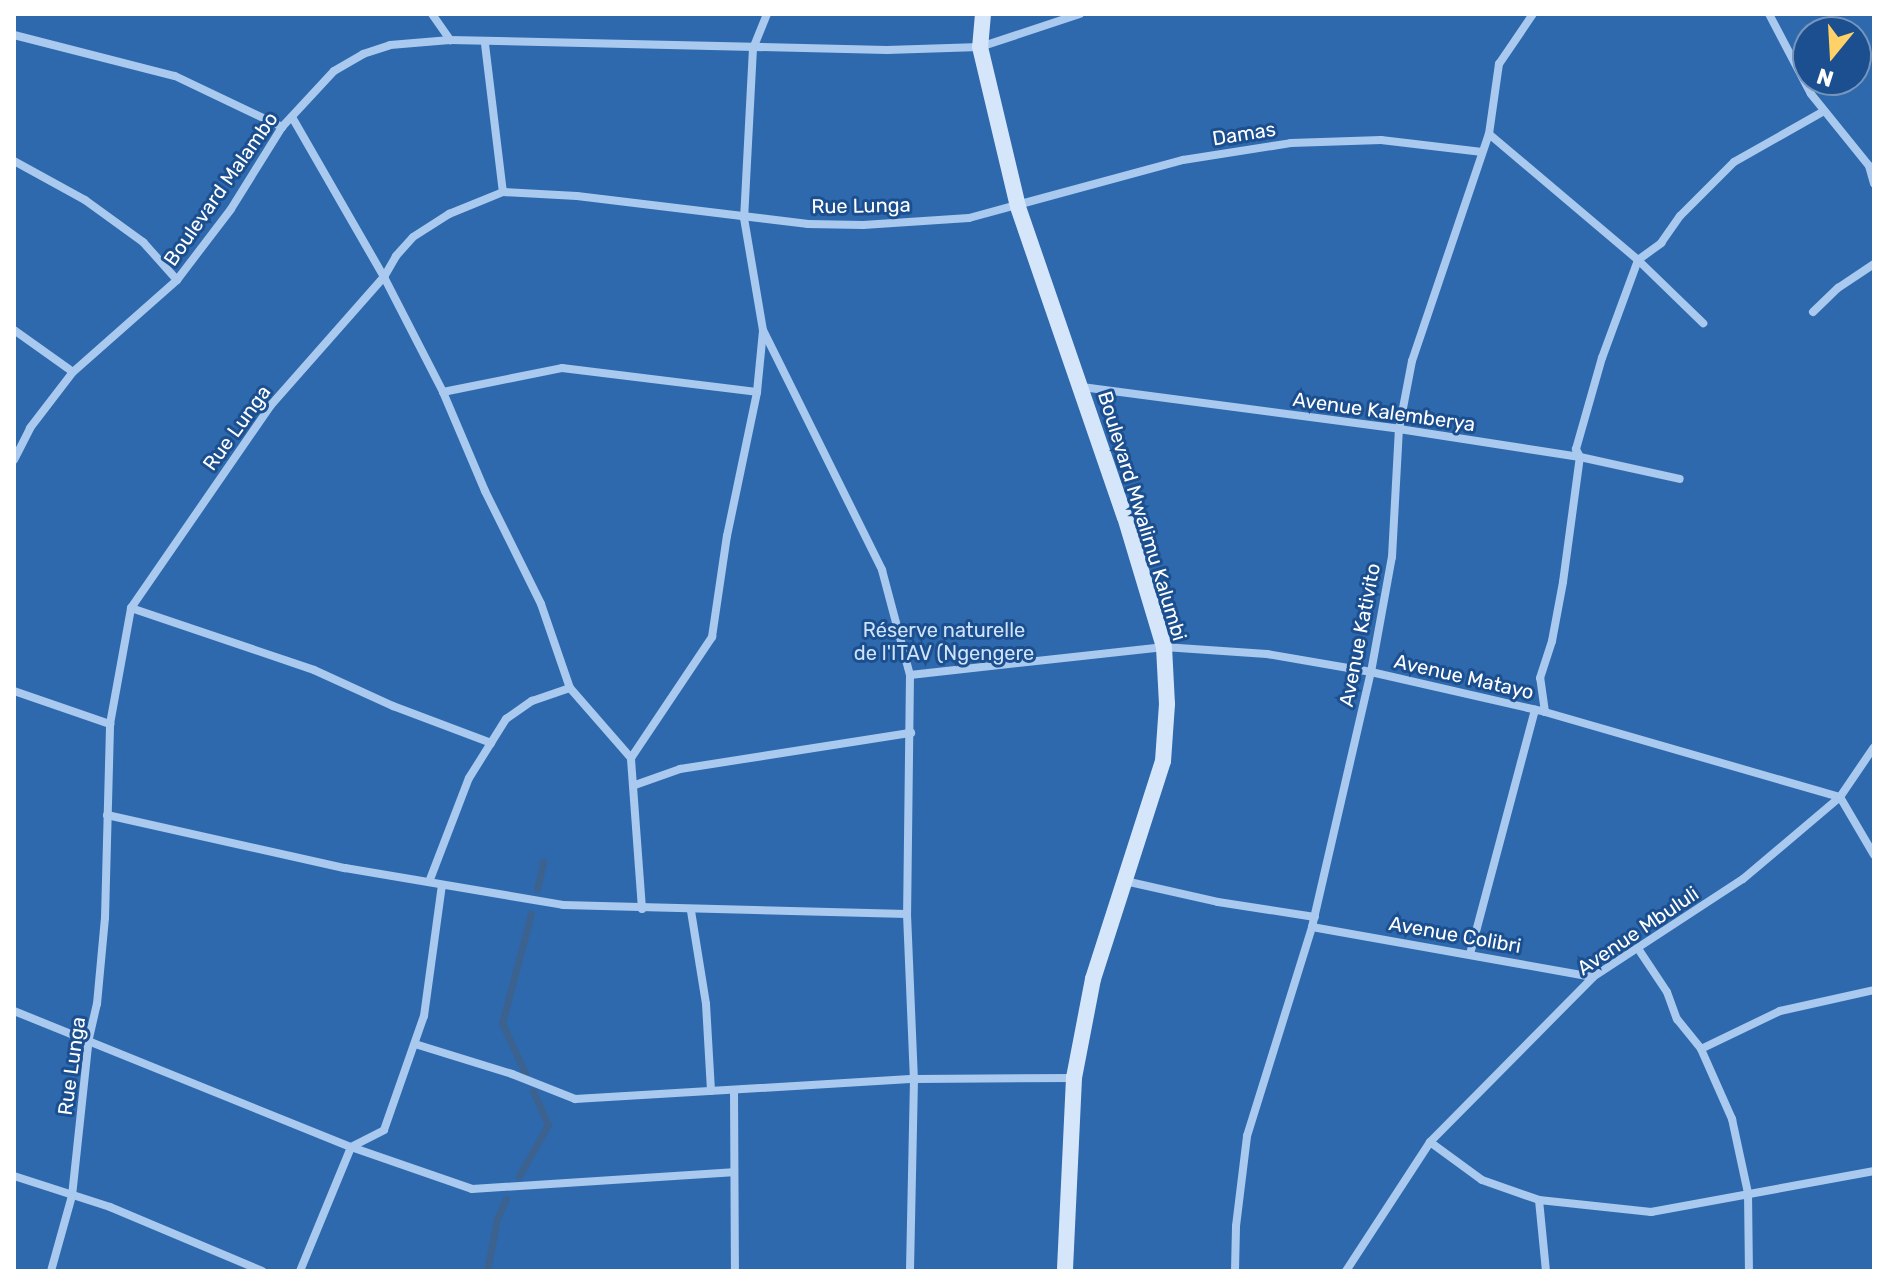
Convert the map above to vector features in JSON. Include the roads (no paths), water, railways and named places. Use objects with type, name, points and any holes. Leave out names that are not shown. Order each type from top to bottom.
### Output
[{"type":"street","points":[[432,14],[450,40]]},
{"type":"street","points":[[631,758],[712,637],[727,536],[757,392],[763,330],[744,218],[753,48],[767,14]]},
{"type":"street","name":"Boulevard Mwalimu Kalumbi","points":[[983,14],[980,47],[1018,207],[1082,387],[1164,647],[1167,704],[1163,761],[1093,979],[1074,1078],[1065,1271]]},
{"type":"street","name":"Boulevard Malambo","points":[[14,460],[30,428],[73,372],[177,280],[231,209],[282,127],[334,71],[363,54],[390,45],[450,40],[485,44],[887,50],[980,47],[1080,14]]},
{"type":"street","name":"Avenue Kativito","points":[[1235,1271],[1236,1226],[1247,1136],[1315,917],[1371,672],[1392,557],[1399,429],[1412,361],[1489,134],[1499,64],[1533,14]]},
{"type":"street","points":[[1769,14],[1811,94],[1871,164],[1874,183]]},
{"type":"street","points":[[14,35],[175,76],[282,127]]},
{"type":"street","points":[[485,44],[503,192]]},
{"type":"street","points":[[1545,712],[1540,678],[1552,641],[1560,597],[1580,457],[1576,449],[1602,358],[1638,260],[1661,243],[1680,216],[1734,162],[1824,111]]},
{"type":"street","points":[[292,117],[384,277],[443,392],[485,491],[541,604],[570,688],[631,758],[642,909]]},
{"type":"street","points":[[1489,134],[1638,260],[1703,323]]},
{"type":"street","name":"Damas","points":[[1018,207],[1183,160],[1291,143],[1381,140],[1482,152]]},
{"type":"street","points":[[14,161],[85,200],[143,242],[177,280]]},
{"type":"street","name":"Rue Lunga","points":[[51,1271],[72,1196],[89,1038],[101,970],[110,724],[131,608],[271,405],[384,277],[396,256],[413,237],[449,214],[503,192],[577,196],[744,218],[863,225],[969,218],[1018,207]]},
{"type":"street","points":[[1813,312],[1838,288],[1874,264]]},
{"type":"street","points":[[14,330],[73,372]]},
{"type":"street","points":[[763,330],[882,570],[910,675],[907,914],[914,1079],[910,1271]]},
{"type":"street","points":[[443,392],[562,368],[757,392]]},
{"type":"street","name":"Avenue Kalemberya","points":[[1082,387],[1399,429],[1580,457],[1680,479]]},
{"type":"street","points":[[131,608],[314,670],[393,706],[491,743]]},
{"type":"street","name":"Avenue Matayo","points":[[910,675],[1164,647],[1267,654],[1371,672],[1535,709],[1840,797]]},
{"type":"street","points":[[429,882],[469,778],[506,719],[532,701],[570,688]]},
{"type":"street","points":[[14,691],[110,724]]},
{"type":"street","points":[[1470,954],[1535,709]]},
{"type":"street","points":[[635,785],[680,769],[911,733]]},
{"type":"street","name":"Avenue Mbululi","points":[[1346,1271],[1430,1142],[1593,977],[1639,950],[1743,879],[1840,797],[1874,747]]},
{"type":"street","points":[[1840,797],[1874,855]]},
{"type":"street","points":[[107,815],[345,868],[563,905],[691,911],[907,914]]},
{"type":"street","points":[[1125,881],[1218,902],[1315,917]]},
{"type":"street","points":[[300,1271],[351,1147],[384,1130],[424,1016],[442,885]]},
{"type":"street","points":[[691,911],[706,1004],[711,1091]]},
{"type":"street","name":"Avenue Colibri","points":[[1312,927],[1593,977]]},
{"type":"street","points":[[1639,950],[1667,992],[1677,1019],[1701,1049],[1732,1119],[1748,1193],[1749,1271]]},
{"type":"street","points":[[1701,1049],[1780,1011],[1874,990]]},
{"type":"street","points":[[14,1011],[89,1038],[351,1147],[472,1189],[732,1172]]},
{"type":"street","points":[[415,1044],[512,1074],[575,1099],[914,1079],[1074,1078]]},
{"type":"street","points":[[734,1090],[732,1172],[735,1271]]},
{"type":"street","points":[[1430,1142],[1482,1180],[1539,1200],[1651,1212],[1748,1193],[1828,1182],[1874,1171]]},
{"type":"street","points":[[14,1176],[110,1207],[262,1271]]},
{"type":"street","points":[[1539,1200],[1546,1271]]},
{"type":"waterway","points":[[537,889],[543,862]]},
{"type":"waterway","points":[[525,1073],[502,1023],[531,914]]},
{"type":"waterway","points":[[519,1176],[548,1125],[533,1091]]},
{"type":"waterway","points":[[487,1271],[497,1219],[506,1199]]},
{"type":"park label","name":"Réserve naturelle de l'ITAV (Ngengere","points":[[944,642]]}]
